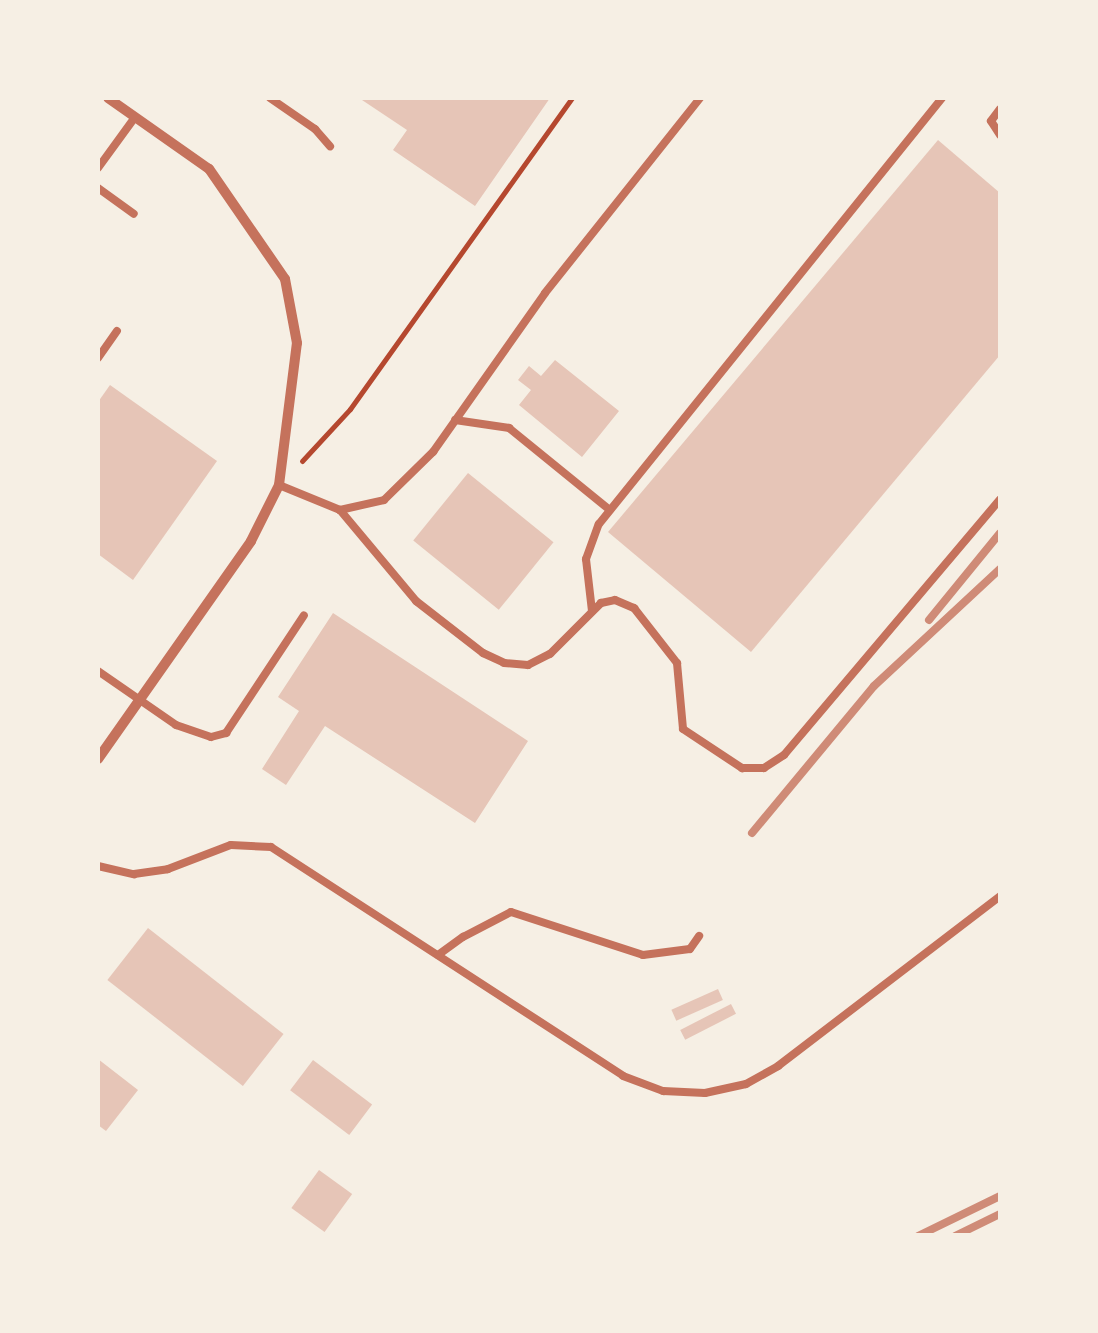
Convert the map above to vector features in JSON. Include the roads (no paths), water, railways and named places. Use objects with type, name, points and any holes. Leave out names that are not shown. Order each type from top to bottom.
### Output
[{"type":"street","points":[[98,759],[252,541],[279,484],[297,342],[285,280],[209,169],[108,98]]},
{"type":"lane","points":[[270,98],[316,129],[330,146]]},
{"type":"lane","points":[[340,510],[384,500],[433,452],[557,278],[700,98]]},
{"type":"lane","points":[[592,611],[588,544],[610,510],[942,98]]},
{"type":"lane","points":[[1000,110],[991,122],[1000,136]]},
{"type":"lane","points":[[98,168],[135,117]]},
{"type":"lane","points":[[98,188],[134,214]]},
{"type":"lane","points":[[98,358],[117,330]]},
{"type":"lane","points":[[456,420],[509,428],[610,510]]},
{"type":"lane","points":[[279,484],[340,510],[416,601],[483,653],[504,663],[528,665],[550,654],[592,611],[615,600],[634,608],[677,663],[683,728],[742,768],[764,768],[784,755],[1000,499]]},
{"type":"lane","points":[[98,671],[190,732],[211,737],[226,733],[304,616]]},
{"type":"lane","points":[[98,866],[134,874],[168,869],[232,845],[271,846],[623,1076],[662,1091],[705,1093],[746,1084],[778,1066],[1000,896]]},
{"type":"lane","points":[[438,956],[463,936],[511,912],[643,955],[690,950],[698,936]]},
{"type":"railway","points":[[929,620],[1000,533]]},
{"type":"railway","points":[[752,833],[874,686],[1000,569]]},
{"type":"railway","points":[[918,1236],[1000,1196]]},
{"type":"railway","points":[[955,1236],[1000,1214]]}]
